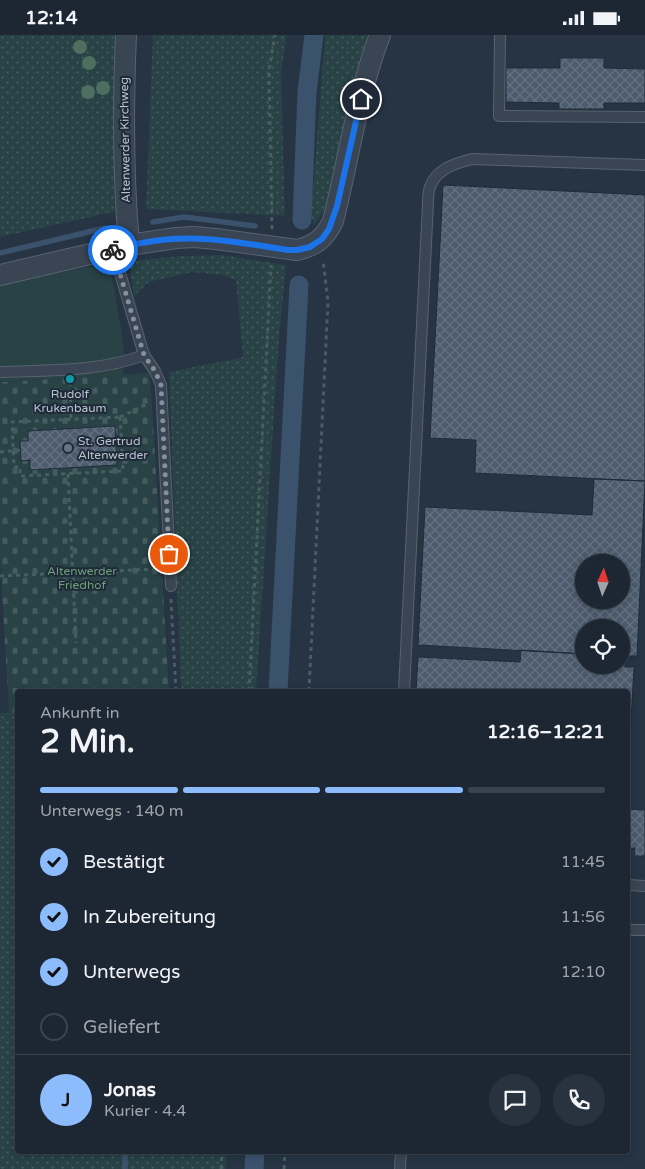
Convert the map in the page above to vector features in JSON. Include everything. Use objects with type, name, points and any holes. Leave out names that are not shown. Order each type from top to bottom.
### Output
[{"type":"street","name":"Altenwerder Kirchweg","points":[[121,247],[126,209],[124,68],[126,35]]},
{"type":"street","points":[[0,275],[121,247],[194,237],[297,250],[310,247],[326,234],[333,221],[362,96],[380,35]]},
{"type":"lane","points":[[500,35],[499,116],[645,117]]},
{"type":"lane","points":[[404,689],[430,185],[439,173],[452,164],[472,159],[645,165]]},
{"type":"lane","points":[[121,247],[144,355],[155,371],[161,385],[171,586]]},
{"type":"lane","points":[[0,372],[124,363],[144,355]]},
{"type":"lane","points":[[630,885],[645,886]]},
{"type":"lane","points":[[630,930],[645,930]]},
{"type":"lane","points":[[400,1169],[401,1154]]},
{"type":"path","points":[[249,689],[272,247],[270,70],[275,35]]},
{"type":"path","points":[[309,689],[328,302],[324,265],[316,243]]},
{"type":"path","points":[[69,368],[71,419]]},
{"type":"path","points":[[120,417],[123,471],[20,476],[20,467],[14,467],[12,422],[120,417],[152,401]]},
{"type":"path","points":[[116,446],[121,445]]},
{"type":"path","points":[[0,452],[20,450]]},
{"type":"path","points":[[68,474],[76,643]]},
{"type":"path","points":[[0,576],[170,568]]},
{"type":"path","points":[[171,586],[176,689]]},
{"type":"path","points":[[221,1169],[222,1154]]},
{"type":"path","points":[[284,1169],[286,1154]]},
{"type":"green space","points":[[0,35],[123,35],[117,211],[0,237]]},
{"type":"green space","points":[[153,35],[287,35],[281,72],[285,216],[146,209]]},
{"type":"green space","points":[[325,35],[369,35],[329,203],[314,225],[311,215]]},
{"type":"green space","points":[[222,255],[286,265],[278,350],[256,689],[181,689],[169,372],[243,357],[236,280],[223,275],[192,272],[149,282],[134,296],[129,261],[182,256]]},
{"type":"green space","points":[[110,263],[124,348],[123,375],[0,382],[0,284]]},
{"type":"green space","name":"Altenwerder Friedhof","points":[[150,373],[169,689],[15,689],[15,713],[9,714],[0,557],[0,382]]},
{"type":"green space","points":[[0,713],[15,713],[15,1154],[227,1154],[226,1169],[0,1169]]},
{"type":"building","points":[[560,58],[604,58],[604,68],[645,69],[645,103],[604,103],[604,109],[559,109],[559,103],[506,102],[506,68],[560,68]]},
{"type":"building","points":[[443,185],[645,195],[645,481],[475,473],[476,440],[430,438]]},
{"type":"building","name":"St. Gertrud Altenwerder","points":[[115,426],[117,465],[30,470],[30,460],[21,461],[20,441],[28,441],[28,431]]},
{"type":"building","points":[[594,479],[645,481],[637,656],[630,656],[630,619],[575,619],[575,654],[418,645],[425,507],[592,515]]},
{"type":"building","points":[[521,650],[575,653],[575,674],[630,674],[630,667],[634,667],[630,739],[630,689],[416,689],[418,657],[520,662]]},
{"type":"building","points":[[630,809],[645,810],[645,856],[634,856],[635,848],[630,848]]},
{"type":"waterway","points":[[302,220],[307,92],[314,35]]},
{"type":"waterway","points":[[153,222],[184,217],[255,226]]},
{"type":"waterway","points":[[0,253],[105,228]]},
{"type":"waterway","points":[[278,689],[299,285]]},
{"type":"waterway","points":[[125,1154],[125,1169]]},
{"type":"waterway","points":[[254,1169],[255,1154]]},
{"type":"way so far","points":[[113,250],[144,355],[155,371],[161,385],[169,554]]},
{"type":"place","name":"Rudolf Krukenbaum","points":[[70,379]]},
{"type":"place","name":"St. Gertrud Altenwerder","points":[[68,448]]},
{"type":"route","points":[[113,250],[129,245],[194,237],[236,241],[288,250],[310,247],[322,239],[333,221],[361,99]]}]
